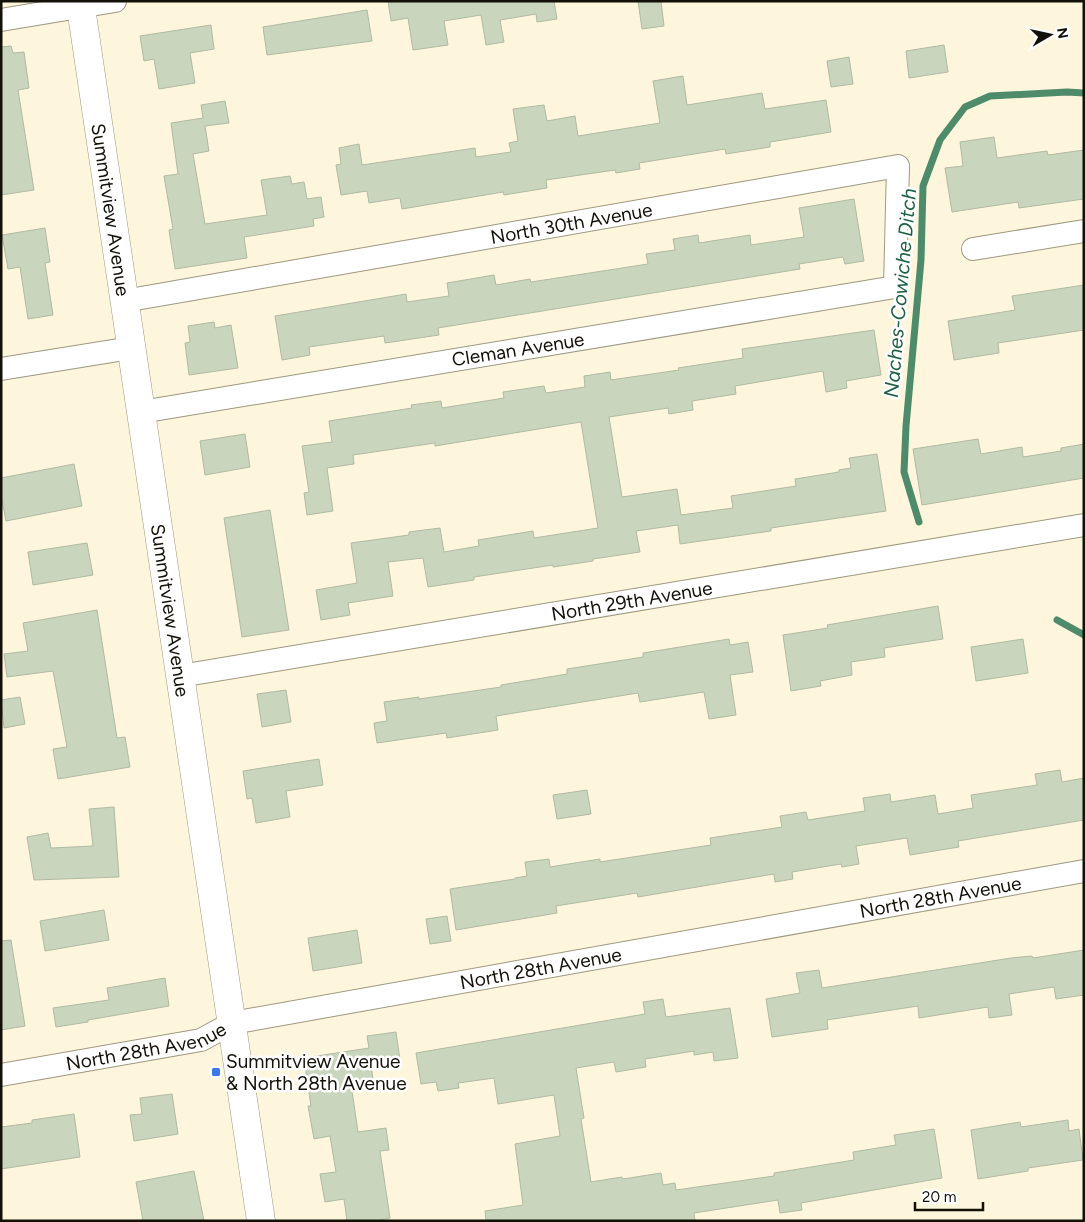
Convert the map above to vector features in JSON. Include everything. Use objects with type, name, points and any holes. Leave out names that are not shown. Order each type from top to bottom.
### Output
[{"type":"main road","name":"Summitview Avenue","points":[[81,4],[261,1221]]},
{"type":"street","points":[[1,20],[81,4],[115,1]]},
{"type":"street","name":"North 30th Avenue","points":[[124,301],[898,166],[895,287]]},
{"type":"street","points":[[973,248],[1084,231]]},
{"type":"street","name":"Cleman Avenue","points":[[141,412],[895,287]]},
{"type":"street","points":[[1,369],[131,348]]},
{"type":"street","name":"North 29th Avenue","points":[[180,676],[1084,525]]},
{"type":"street","name":"North 28th Avenue","points":[[1,1075],[201,1040],[232,1023],[1084,870]]},
{"type":"building","points":[[388,1],[554,1],[557,19],[537,22],[536,14],[500,20],[504,42],[486,45],[481,15],[444,21],[448,45],[413,50],[408,18],[391,21]]},
{"type":"building","points":[[638,1],[661,1],[664,26],[642,29]]},
{"type":"building","points":[[367,10],[372,41],[267,55],[263,27]]},
{"type":"building","points":[[211,25],[214,49],[190,53],[195,83],[159,89],[154,59],[144,61],[140,36]]},
{"type":"building","points":[[944,45],[948,72],[909,78],[906,51]]},
{"type":"building","points":[[11,46],[13,53],[24,52],[29,88],[18,90],[34,190],[1,195],[1,47]]},
{"type":"building","points":[[849,57],[853,84],[831,87],[827,61]]},
{"type":"building","points":[[683,76],[687,105],[762,93],[765,109],[826,100],[831,132],[770,142],[770,147],[726,154],[725,149],[639,163],[640,169],[616,173],[615,170],[546,180],[547,188],[504,195],[503,192],[402,209],[400,198],[369,203],[367,191],[341,195],[336,165],[341,164],[339,148],[359,144],[362,165],[475,148],[476,157],[511,152],[509,143],[518,141],[513,109],[544,105],[547,121],[575,116],[578,136],[660,123],[653,81]]},
{"type":"building","points":[[225,101],[229,123],[205,126],[209,151],[193,154],[205,224],[267,215],[261,180],[290,176],[292,184],[304,182],[307,199],[321,197],[324,217],[313,219],[314,226],[244,237],[247,258],[175,269],[169,230],[173,229],[164,176],[178,174],[171,123],[203,118],[201,105]]},
{"type":"building","points":[[994,137],[997,158],[1047,151],[1048,155],[1084,150],[1084,199],[1019,208],[1018,202],[952,212],[945,168],[963,166],[960,142]]},
{"type":"building","points":[[854,199],[864,261],[845,264],[843,257],[799,264],[800,269],[438,328],[439,335],[385,343],[384,336],[309,347],[310,355],[282,360],[275,316],[406,294],[407,302],[449,296],[447,283],[494,275],[496,285],[530,279],[531,282],[648,264],[646,254],[675,250],[673,239],[698,235],[699,243],[750,235],[751,245],[804,237],[799,208]]},
{"type":"building","points":[[45,228],[50,262],[45,263],[53,315],[28,319],[20,267],[8,269],[2,235]]},
{"type":"building","points":[[1084,285],[1084,330],[998,343],[999,353],[954,360],[948,321],[1015,310],[1012,296]]},
{"type":"building","points":[[214,322],[215,328],[231,325],[238,368],[189,375],[185,343],[190,342],[188,326]]},
{"type":"building","points":[[874,330],[881,375],[846,381],[847,388],[826,392],[823,371],[735,386],[736,394],[692,401],[693,410],[669,414],[668,408],[609,417],[622,497],[677,489],[681,515],[733,508],[731,496],[796,486],[795,479],[839,472],[839,470],[851,468],[849,458],[877,454],[886,511],[771,528],[771,531],[680,544],[678,525],[636,531],[640,552],[593,559],[593,561],[474,577],[474,580],[428,587],[423,558],[388,562],[393,596],[348,603],[350,615],[321,620],[316,590],[357,583],[351,543],[409,535],[409,532],[440,528],[444,552],[479,546],[478,540],[533,531],[534,538],[598,528],[581,422],[435,446],[435,443],[353,455],[354,464],[327,468],[333,511],[307,515],[304,493],[309,492],[302,446],[332,442],[329,421],[412,408],[411,405],[441,401],[442,408],[504,398],[503,392],[544,386],[546,393],[585,387],[584,376],[610,372],[611,380],[679,370],[678,368],[743,358],[742,349]]},
{"type":"building","points":[[245,434],[250,467],[205,475],[200,441]]},
{"type":"building","points":[[978,439],[981,454],[1022,447],[1023,457],[1061,451],[1061,448],[1084,444],[1084,478],[922,505],[913,449]]},
{"type":"building","points":[[74,464],[82,506],[6,521],[1,495],[1,478]]},
{"type":"building","points":[[270,510],[289,630],[242,637],[224,518]]},
{"type":"building","points":[[87,543],[93,575],[33,585],[28,552]]},
{"type":"building","points":[[938,606],[943,639],[884,648],[885,657],[851,662],[852,675],[820,681],[821,686],[791,691],[783,635],[828,628],[827,625]]},
{"type":"building","points":[[97,610],[117,738],[125,737],[130,767],[58,779],[53,749],[67,747],[53,671],[7,677],[4,654],[28,651],[23,623]]},
{"type":"building","points":[[729,639],[730,645],[748,642],[753,672],[730,675],[736,715],[709,719],[704,692],[640,702],[638,693],[496,716],[498,730],[447,738],[446,733],[377,743],[374,723],[387,721],[384,702],[501,687],[501,685],[567,674],[567,669],[643,657],[643,653]]},
{"type":"building","points":[[1023,639],[1028,673],[976,681],[971,647]]},
{"type":"building","points":[[286,690],[291,722],[262,727],[257,694]]},
{"type":"building","points":[[20,697],[25,724],[4,728],[1,700]]},
{"type":"building","points":[[319,759],[323,785],[286,791],[290,817],[256,823],[252,798],[247,799],[243,771]]},
{"type":"building","points":[[1060,770],[1062,782],[1084,778],[1084,820],[958,841],[959,847],[910,855],[907,838],[856,846],[859,864],[842,867],[841,864],[792,872],[793,879],[775,882],[774,874],[638,897],[637,893],[556,906],[557,913],[456,930],[450,889],[527,876],[525,862],[549,859],[550,867],[600,859],[600,862],[711,845],[710,838],[782,827],[780,816],[806,812],[808,820],[865,811],[863,798],[890,794],[891,802],[935,795],[938,814],[973,808],[971,795],[1037,785],[1035,774]]},
{"type":"building","points":[[587,790],[591,814],[557,819],[553,795]]},
{"type":"building","points":[[114,807],[119,877],[34,880],[27,837],[48,833],[51,848],[93,846],[89,809]]},
{"type":"building","points":[[104,910],[109,940],[45,951],[40,921]]},
{"type":"building","points":[[447,916],[451,941],[430,944],[426,919]]},
{"type":"building","points":[[357,930],[362,963],[313,971],[308,938]]},
{"type":"building","points":[[11,940],[25,1026],[1,1030],[1,941]]},
{"type":"building","points":[[1084,950],[1084,995],[1056,999],[1054,987],[1009,994],[1012,1015],[989,1018],[988,1007],[919,1018],[918,1006],[827,1020],[828,1029],[772,1037],[766,999],[800,993],[796,973],[819,970],[822,988],[1011,958],[1032,956],[1033,958]]},
{"type":"building","points":[[165,978],[169,1006],[56,1027],[53,1008],[109,1000],[107,988]]},
{"type":"building","points":[[663,999],[666,1017],[730,1008],[738,1058],[714,1061],[713,1052],[694,1055],[694,1051],[645,1059],[646,1067],[616,1072],[614,1062],[576,1068],[584,1118],[581,1119],[591,1182],[661,1173],[663,1185],[675,1183],[676,1190],[774,1176],[774,1173],[854,1160],[853,1152],[896,1145],[894,1135],[934,1129],[942,1178],[801,1203],[802,1210],[780,1213],[778,1200],[694,1213],[695,1221],[486,1221],[485,1211],[523,1205],[515,1144],[560,1136],[554,1095],[498,1104],[494,1078],[458,1083],[459,1088],[438,1091],[436,1082],[421,1084],[416,1053],[645,1014],[643,1002]]},
{"type":"building","points":[[396,1032],[400,1060],[371,1064],[373,1080],[351,1084],[358,1132],[386,1128],[389,1150],[380,1151],[390,1218],[375,1221],[347,1221],[344,1199],[325,1202],[320,1174],[336,1172],[330,1136],[314,1139],[308,1106],[311,1106],[304,1058],[369,1048],[367,1036]]},
{"type":"building","points":[[172,1094],[178,1134],[134,1141],[130,1115],[142,1114],[140,1098]]},
{"type":"building","points":[[74,1114],[80,1157],[1,1169],[1,1127]]},
{"type":"building","points":[[1068,1120],[1069,1131],[1079,1129],[1083,1160],[1028,1168],[1028,1171],[978,1179],[971,1130],[1020,1122],[1021,1127]]},
{"type":"building","points":[[194,1171],[204,1221],[143,1221],[136,1182]]},
{"type":"waterway","name":"Naches-Cowiche Ditch","points":[[919,522],[904,472],[906,426],[921,260],[923,186],[940,140],[965,107],[990,96],[1067,92],[1084,93]]},
{"type":"waterway","name":"Naches-Cowiche Ditch","points":[[1057,620],[1084,635]]},
{"type":"place","name":"Summitview Avenue & North 28th Avenue","points":[[216,1072]]}]
